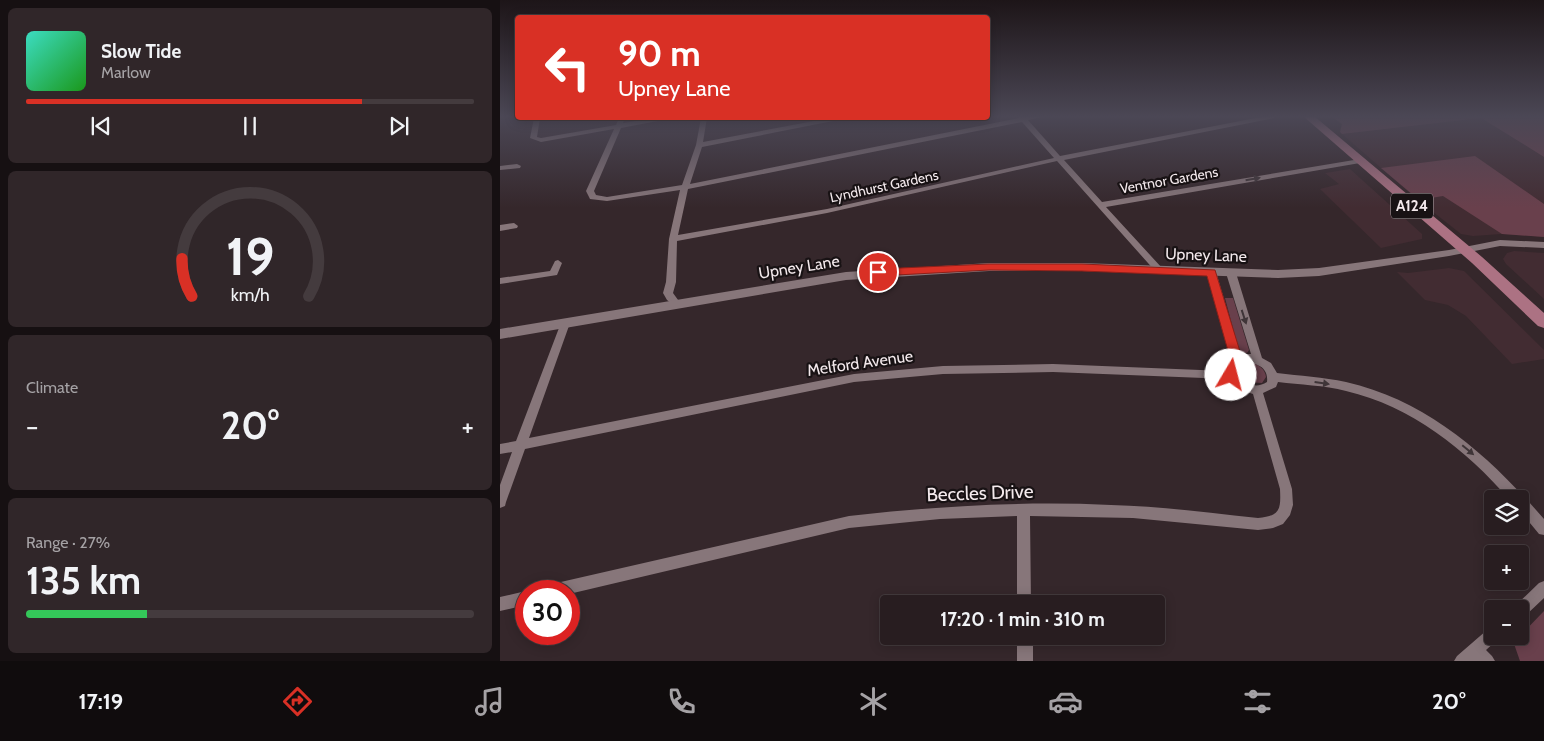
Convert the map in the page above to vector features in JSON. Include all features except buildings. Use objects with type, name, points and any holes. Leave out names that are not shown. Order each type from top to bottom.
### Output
[{"type":"main road","name":"A124","points":[[1344,147],[1465,250],[1544,322]]},
{"type":"street","points":[[609,147],[590,191],[593,197],[607,199],[685,187],[878,147]]},
{"type":"street","points":[[676,304],[668,293],[673,239],[685,187],[698,147]]},
{"type":"street","points":[[1047,147],[1159,270]]},
{"type":"street","name":"Lyndhurst Gardens","points":[[673,239],[827,211],[1119,147]]},
{"type":"street","name":"Ventnor Gardens","points":[[1101,205],[1360,161]]},
{"type":"street","points":[[500,168],[517,166]]},
{"type":"street","points":[[500,228],[514,226]]},
{"type":"street","name":"Upney Lane","points":[[500,334],[878,272],[989,267],[1231,273],[1319,272],[1500,243],[1544,245]]},
{"type":"street","points":[[500,282],[554,273],[558,263]]},
{"type":"street","points":[[1211,272],[1236,358],[1231,366],[1231,375],[1241,385],[1257,390],[1268,388],[1272,384],[1274,378],[1270,369],[1258,360],[1236,358]]},
{"type":"street","points":[[1231,273],[1258,360]]},
{"type":"street","points":[[500,502],[565,322]]},
{"type":"street","name":"Melford Avenue","points":[[500,449],[854,378],[910,372],[1053,368],[1231,375]]},
{"type":"street","points":[[1274,378],[1353,388],[1420,416],[1468,449],[1510,490]]},
{"type":"street","name":"Beccles Drive","points":[[580,584],[849,522],[952,513],[1093,510],[1258,524],[1272,523],[1283,516],[1288,504],[1286,489],[1257,390]]},
{"type":"street","points":[[1023,510],[1024,595]]},
{"type":"street","points":[[1529,512],[1544,529]]},
{"type":"street","points":[[1529,602],[1544,588]]},
{"type":"street","points":[[500,604],[515,601]]},
{"type":"street","points":[[1462,661],[1484,642]]},
{"type":"street","points":[[1025,645],[1025,661]]},
{"type":"street","points":[[1475,650],[1487,661]]},
{"type":"shaded area","points":[[1357,147],[1528,147],[1544,157],[1544,237],[1502,234],[1473,236],[1461,234],[1418,200]]},
{"type":"shaded area","points":[[1528,147],[1544,147],[1544,157]]},
{"type":"shaded area","points":[[1475,156],[1544,204],[1544,237],[1502,234],[1443,196],[1419,200],[1381,168]]},
{"type":"shaded area","points":[[1350,169],[1422,234],[1422,239],[1381,248],[1320,189],[1339,184],[1325,173]]},
{"type":"shaded area","points":[[1514,251],[1544,253],[1544,299],[1506,264],[1503,259],[1507,253]]},
{"type":"shaded area","points":[[1449,268],[1464,271],[1544,350],[1544,359],[1512,364],[1466,316],[1448,305],[1425,300],[1397,272],[1408,273]]},
{"type":"shaded area","points":[[1225,298],[1233,298],[1249,350],[1247,353],[1240,352],[1238,347]]},
{"type":"shaded area","points":[[1251,362],[1263,370],[1266,377],[1262,383],[1248,382],[1238,374],[1240,365]]},
{"type":"shaded area","points":[[1544,611],[1544,661],[1520,661],[1514,645],[1529,645],[1529,627]]},
{"type":"route","points":[[878,272],[989,267],[1082,267],[1211,272],[1236,358],[1231,366],[1231,375]]}]
